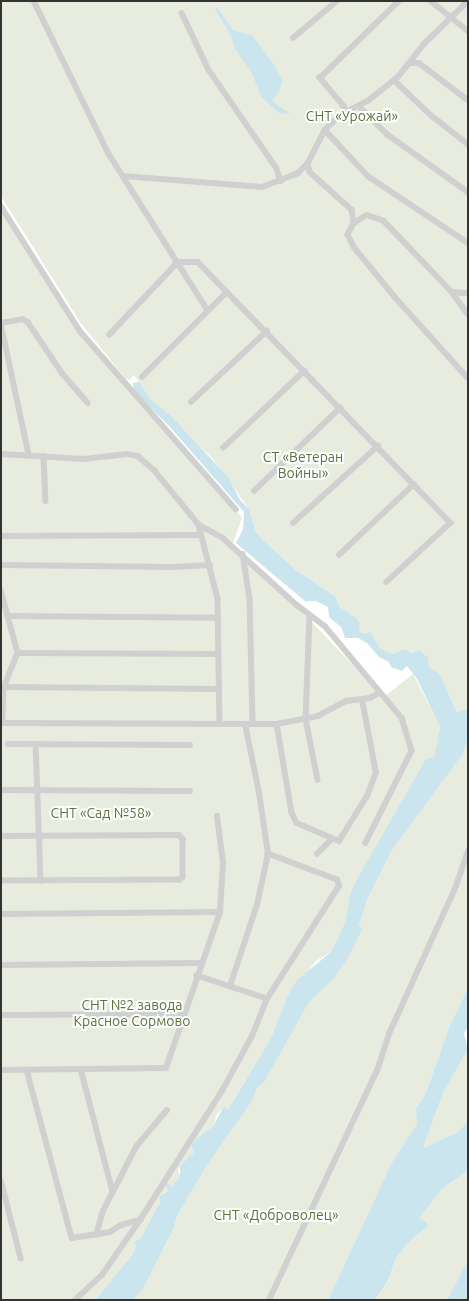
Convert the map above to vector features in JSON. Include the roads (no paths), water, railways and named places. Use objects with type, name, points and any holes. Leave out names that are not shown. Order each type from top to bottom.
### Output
[{"type":"street","points":[[34,1],[123,176],[207,309]]},
{"type":"street","points":[[293,38],[338,1]]},
{"type":"street","points":[[343,114],[344,107],[320,78],[399,1]]},
{"type":"street","points":[[431,1],[468,31]]},
{"type":"street","points":[[123,176],[262,187],[281,181],[298,173],[308,163],[325,130],[343,114],[359,106],[394,80],[411,63],[424,44],[468,1]]},
{"type":"street","points":[[182,13],[209,70],[276,167],[281,181]]},
{"type":"street","points":[[411,63],[419,63],[468,100]]},
{"type":"street","points":[[394,80],[432,116],[468,144]]},
{"type":"street","points":[[359,106],[387,134],[468,192]]},
{"type":"street","points":[[325,130],[368,176],[468,243]]},
{"type":"street","points":[[308,163],[310,172],[352,210],[354,223]]},
{"type":"street","points":[[1,206],[80,331],[236,509]]},
{"type":"street","points":[[468,314],[452,292],[384,221],[367,215],[354,223],[348,235],[354,247],[395,297],[468,378]]},
{"type":"street","points":[[109,335],[178,262],[198,262],[226,292],[267,331],[451,524],[387,582]]},
{"type":"street","points":[[142,377],[207,309],[226,292]]},
{"type":"street","points":[[452,292],[468,293]]},
{"type":"street","points":[[29,455],[1,323],[23,319],[28,322],[63,374],[88,404]]},
{"type":"street","points":[[191,402],[267,331]]},
{"type":"street","points":[[222,448],[304,371]]},
{"type":"street","points":[[254,491],[340,408]]},
{"type":"street","points":[[293,523],[378,446]]},
{"type":"street","points":[[1,454],[84,459],[127,454],[138,456],[155,471],[199,525],[218,599],[217,654],[220,724]]},
{"type":"street","points":[[44,456],[46,501]]},
{"type":"street","points":[[339,555],[414,484]]},
{"type":"street","points":[[199,525],[210,529],[243,554],[310,616],[325,626],[379,693],[402,718],[412,751],[366,843]]},
{"type":"street","points":[[1,536],[201,535]]},
{"type":"street","points":[[243,554],[250,599],[253,724]]},
{"type":"street","points":[[1,565],[174,567],[210,565]]},
{"type":"street","points":[[1,590],[18,654],[4,687],[2,722],[277,724],[306,719],[346,701],[362,700],[379,693]]},
{"type":"street","points":[[7,616],[217,618]]},
{"type":"street","points":[[310,616],[307,628],[306,719],[318,780]]},
{"type":"street","points":[[18,654],[217,654]]},
{"type":"street","points":[[4,687],[219,688]]},
{"type":"street","points":[[277,724],[292,813],[297,822],[331,840],[339,841],[343,838],[373,785],[376,773],[362,700]]},
{"type":"street","points":[[230,986],[257,905],[268,854],[245,724]]},
{"type":"street","points":[[8,744],[190,745]]},
{"type":"street","points":[[36,744],[41,881]]},
{"type":"street","points":[[1,790],[190,791]]},
{"type":"street","points":[[1,1070],[166,1068],[182,1014],[220,912],[223,863],[217,816]]},
{"type":"street","points":[[1,836],[179,835],[183,839],[183,877],[180,880],[1,881]]},
{"type":"street","points":[[317,854],[331,840]]},
{"type":"street","points":[[269,1300],[376,1071],[389,1034],[456,886],[468,851]]},
{"type":"street","points":[[75,1300],[102,1275],[140,1220],[222,1091],[252,1036],[267,999],[339,886],[337,880],[268,854]]},
{"type":"street","points":[[1,914],[220,912]]},
{"type":"street","points":[[1,965],[201,963]]},
{"type":"street","points":[[197,976],[267,999]]},
{"type":"street","points":[[1,1016],[182,1014]]},
{"type":"street","points":[[27,1070],[70,1234],[76,1239],[96,1235],[140,1220]]},
{"type":"street","points":[[81,1070],[113,1192]]},
{"type":"street","points":[[96,1235],[113,1192],[136,1147],[168,1110]]},
{"type":"street","points":[[1,1180],[21,1258]]},
{"type":"water","points":[[217,7],[233,30],[253,36],[274,65],[282,80],[279,93],[273,99],[274,103],[291,114],[279,113],[261,97],[252,73],[234,47],[231,36],[215,9]]},
{"type":"water","points":[[139,382],[151,400],[171,416],[228,477],[240,500],[249,509],[256,532],[264,541],[296,570],[335,596],[340,607],[356,618],[360,624],[359,631],[365,634],[370,631],[380,648],[392,654],[406,649],[410,653],[419,650],[428,658],[428,666],[439,673],[457,712],[468,709],[468,740],[462,755],[391,852],[368,898],[359,925],[362,929],[348,958],[334,978],[309,1002],[264,1082],[257,1088],[253,1100],[209,1162],[177,1216],[172,1232],[143,1288],[133,1300],[95,1300],[132,1255],[136,1245],[133,1242],[141,1238],[160,1203],[160,1196],[169,1191],[165,1186],[168,1183],[172,1186],[180,1176],[180,1166],[194,1152],[191,1144],[213,1126],[224,1106],[228,1109],[271,1038],[287,997],[297,980],[331,952],[345,922],[350,894],[357,879],[426,759],[434,757],[440,727],[417,679],[407,666],[402,671],[391,667],[389,662],[379,657],[367,643],[358,638],[345,638],[341,627],[329,617],[328,607],[316,601],[305,601],[236,543],[243,529],[244,512],[170,427],[134,391],[133,383]]},
{"type":"water","points":[[468,988],[468,1026],[464,1034],[468,1049],[443,1093],[423,1148],[458,1132],[468,1121],[468,1170],[442,1189],[419,1218],[427,1223],[428,1226],[408,1243],[395,1260],[389,1279],[375,1300],[328,1300],[391,1164],[417,1124],[416,1108],[426,1093],[449,1027]]},
{"type":"water","points":[[468,1264],[468,1300],[447,1300],[464,1268]]},
{"type":"park label","name":"СНТ «Урожай»","points":[[352,116]]},
{"type":"park label","name":"СТ «Ветеран Войны»","points":[[303,466]]},
{"type":"park label","name":"СНТ «Сад №58»","points":[[101,813]]},
{"type":"park label","name":"СНТ №2 завода Красное Сормово","points":[[132,1014]]},
{"type":"park label","name":"СНТ «Доброволец»","points":[[276,1215]]}]
